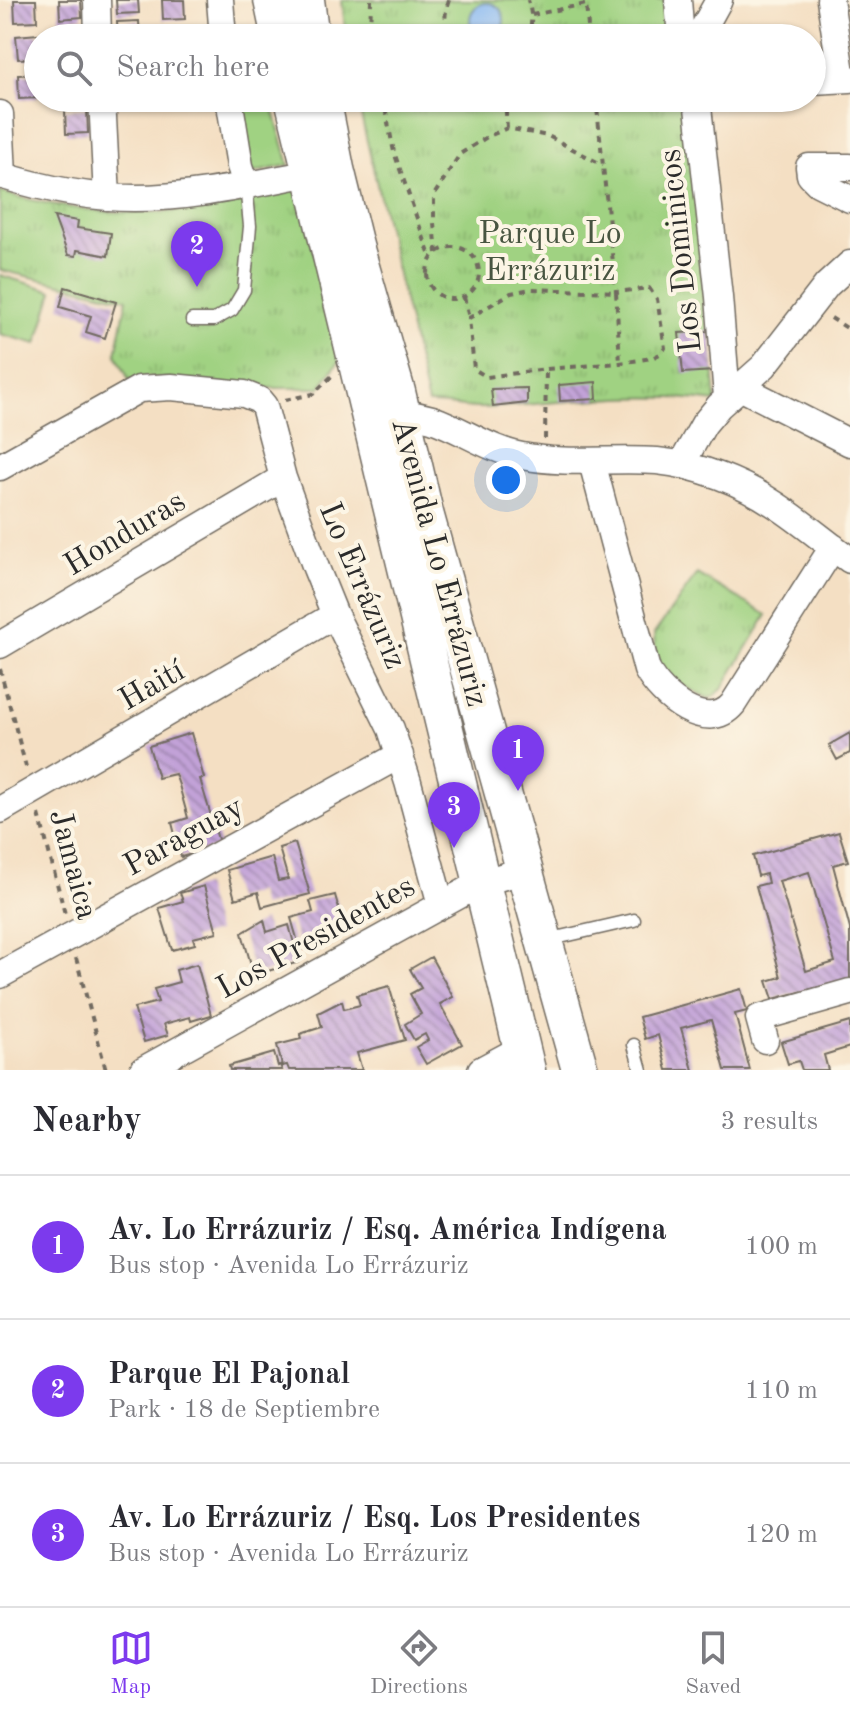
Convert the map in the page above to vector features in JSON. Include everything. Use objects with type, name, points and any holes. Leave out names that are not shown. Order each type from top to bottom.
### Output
[{"type":"main road","points":[[272,0],[277,24]]},
{"type":"main road","points":[[306,0],[309,24]]},
{"type":"main road","name":"Avenida Lo Errázuriz","points":[[296,112],[524,1059]]},
{"type":"main road","name":"Avenida Lo Errázuriz","points":[[325,112],[355,246],[402,413],[425,513],[580,1070]]},
{"type":"street","points":[[97,0],[98,24]]},
{"type":"street","points":[[220,0],[222,24]]},
{"type":"street","points":[[678,0],[680,24]]},
{"type":"street","points":[[706,24],[719,0]]},
{"type":"street","points":[[826,80],[846,79],[830,0]]},
{"type":"street","points":[[103,112],[107,197]]},
{"type":"street","points":[[231,112],[246,184]]},
{"type":"street","name":"Los Dominicos","points":[[699,112],[733,392]]},
{"type":"street","points":[[0,114],[2,176],[30,183],[107,197],[133,198],[207,192],[311,173]]},
{"type":"street","points":[[850,167],[809,167],[810,175],[818,183],[850,199]]},
{"type":"street","points":[[681,465],[704,424],[733,392],[764,366],[827,285],[850,264]]},
{"type":"street","points":[[0,467],[129,394],[147,387],[244,394],[259,400]]},
{"type":"street","points":[[733,392],[850,443]]},
{"type":"street","name":"Lo Errázuriz","points":[[259,400],[264,406],[283,478],[335,615],[384,712],[400,755],[441,905]]},
{"type":"street","points":[[402,413],[433,419],[507,452],[544,460],[656,461],[681,465],[743,486],[776,504],[841,554],[733,704],[718,716],[700,714],[659,689],[647,670],[592,462]]},
{"type":"street","name":"Honduras","points":[[0,645],[283,478]]},
{"type":"street","name":"Haití","points":[[0,810],[335,615]]},
{"type":"street","name":"Paraguay","points":[[0,975],[400,755]]},
{"type":"street","name":"Los Presidentes","points":[[143,1070],[483,882],[523,871]]},
{"type":"street","points":[[765,1040],[759,1018],[850,992]]},
{"type":"street","points":[[481,1070],[524,1059]]},
{"type":"lane","points":[[192,320],[214,320],[232,310],[244,290],[250,226],[246,184]]},
{"type":"lane","points":[[543,941],[634,920]]},
{"type":"lane","points":[[634,1045],[641,1070]]},
{"type":"path","points":[[370,24],[371,0]]},
{"type":"path","points":[[445,24],[444,15],[449,0]]},
{"type":"path","points":[[528,0],[531,24]]},
{"type":"path","points":[[532,15],[586,2],[588,24]]},
{"type":"path","points":[[386,112],[394,152],[431,259]]},
{"type":"path","points":[[506,112],[507,128]]},
{"type":"path","points":[[597,112],[620,363]]},
{"type":"path","points":[[437,253],[434,195],[460,154],[507,128],[548,136],[603,165]]},
{"type":"path","points":[[445,249],[462,249],[469,253],[475,260],[479,276],[476,285],[464,297],[447,299],[433,290],[429,283],[427,275],[431,259],[445,249]]},
{"type":"path","points":[[464,297],[474,369],[487,377],[652,358],[665,348],[657,299],[649,288],[616,292],[531,289],[511,293],[469,318]]},
{"type":"path","points":[[259,400],[277,402],[313,394],[336,371],[352,348]]},
{"type":"path","points":[[544,460],[546,369]]},
{"type":"path","name":"Jamaica","points":[[0,669],[106,1070]]},
{"type":"green space","points":[[342,0],[682,0],[684,24],[345,24]]},
{"type":"green space","points":[[240,112],[274,112],[289,165],[252,173]]},
{"type":"green space","name":"Parque Lo Errázuriz","points":[[360,112],[691,112],[716,402],[629,398],[483,408],[428,404]]},
{"type":"green space","points":[[273,189],[298,189],[341,359],[319,388],[269,388],[144,377],[131,384],[116,354],[127,299],[0,270],[0,192],[54,205],[137,213],[192,210]]},
{"type":"green space","points":[[0,275],[53,291],[37,344],[0,334]]},
{"type":"green space","points":[[697,574],[767,615],[722,689],[708,698],[667,676],[659,666],[655,650],[654,634]]},
{"type":"water","points":[[480,4],[494,4],[503,13],[503,24],[471,24],[471,13]]},
{"type":"building","points":[[14,0],[36,0],[37,21],[15,22]]},
{"type":"building","points":[[59,0],[81,0],[82,17],[60,19]]},
{"type":"building","points":[[116,0],[138,0],[139,13],[117,14]]},
{"type":"building","points":[[162,0],[184,0],[185,19],[163,20]]},
{"type":"building","points":[[139,21],[139,24],[117,24]]},
{"type":"building","points":[[24,35],[24,59],[18,59],[16,36]]},
{"type":"building","points":[[18,75],[24,75],[24,99],[19,99]]},
{"type":"building","points":[[65,112],[87,112],[88,133],[66,134]]},
{"type":"building","points":[[54,217],[78,221],[77,228],[111,233],[108,256],[77,250],[76,256],[68,255]]},
{"type":"building","points":[[65,287],[116,302],[105,338],[86,332],[91,316],[60,307]]},
{"type":"building","points":[[710,331],[714,371],[683,373],[679,333]]},
{"type":"building","points":[[596,382],[597,399],[560,401],[559,385]]},
{"type":"building","points":[[527,388],[527,403],[493,407],[491,389]]},
{"type":"building","points":[[191,733],[204,778],[200,779],[220,846],[181,857],[172,823],[188,818],[179,785],[175,774],[158,778],[149,746]]},
{"type":"building","points":[[850,733],[850,753],[837,760],[829,745]]},
{"type":"building","points":[[839,832],[848,861],[833,865],[850,929],[850,979],[773,999],[767,981],[781,977],[756,886],[768,883],[766,874],[758,876],[753,856]],"holes":[[[809,872],[835,962],[806,971],[779,881]]]},
{"type":"building","points":[[295,843],[310,894],[262,907],[258,892],[235,899],[227,870],[272,857],[278,881],[288,879],[279,848]]},
{"type":"building","points":[[204,886],[217,932],[193,938],[195,944],[172,950],[159,908],[183,901],[180,893]]},
{"type":"building","points":[[335,895],[345,931],[320,938],[322,942],[300,949],[291,918],[313,912],[310,901]]},
{"type":"building","points":[[264,920],[267,932],[289,925],[299,962],[254,975],[242,933]]},
{"type":"building","points":[[431,957],[453,997],[440,1004],[462,1044],[426,1064],[416,1047],[428,1040],[425,1034],[414,1040],[405,1024],[421,1014],[410,994],[421,988],[410,969]]},
{"type":"building","points":[[197,964],[211,1015],[164,1024],[168,1035],[144,1042],[134,1008],[158,1002],[154,989],[179,982],[176,970]]},
{"type":"building","points":[[389,986],[405,1040],[357,1053],[362,1070],[289,1070],[287,1065],[282,1066],[277,1045],[301,1039],[300,1034],[322,1027],[318,1013],[342,1001],[344,1009],[360,1005],[357,995]]},
{"type":"building","points":[[741,989],[747,1011],[735,1014],[750,1070],[725,1070],[711,1020],[681,1028],[693,1070],[667,1070],[658,1035],[645,1039],[639,1017]]},
{"type":"building","points":[[850,1022],[850,1047],[824,1055],[828,1070],[802,1070],[799,1061],[788,1064],[781,1042]]},
{"type":"building","points":[[274,1053],[282,1070],[230,1070],[229,1066]]},
{"type":"place","name":"Parque El Pajonal","points":[[197,287]]},
{"type":"place","name":"Av. Lo Errázuriz / Esq. América Indígena","points":[[518,791]]},
{"type":"place","name":"Av. Lo Errázuriz / Esq. Los Presidentes","points":[[454,848]]}]
